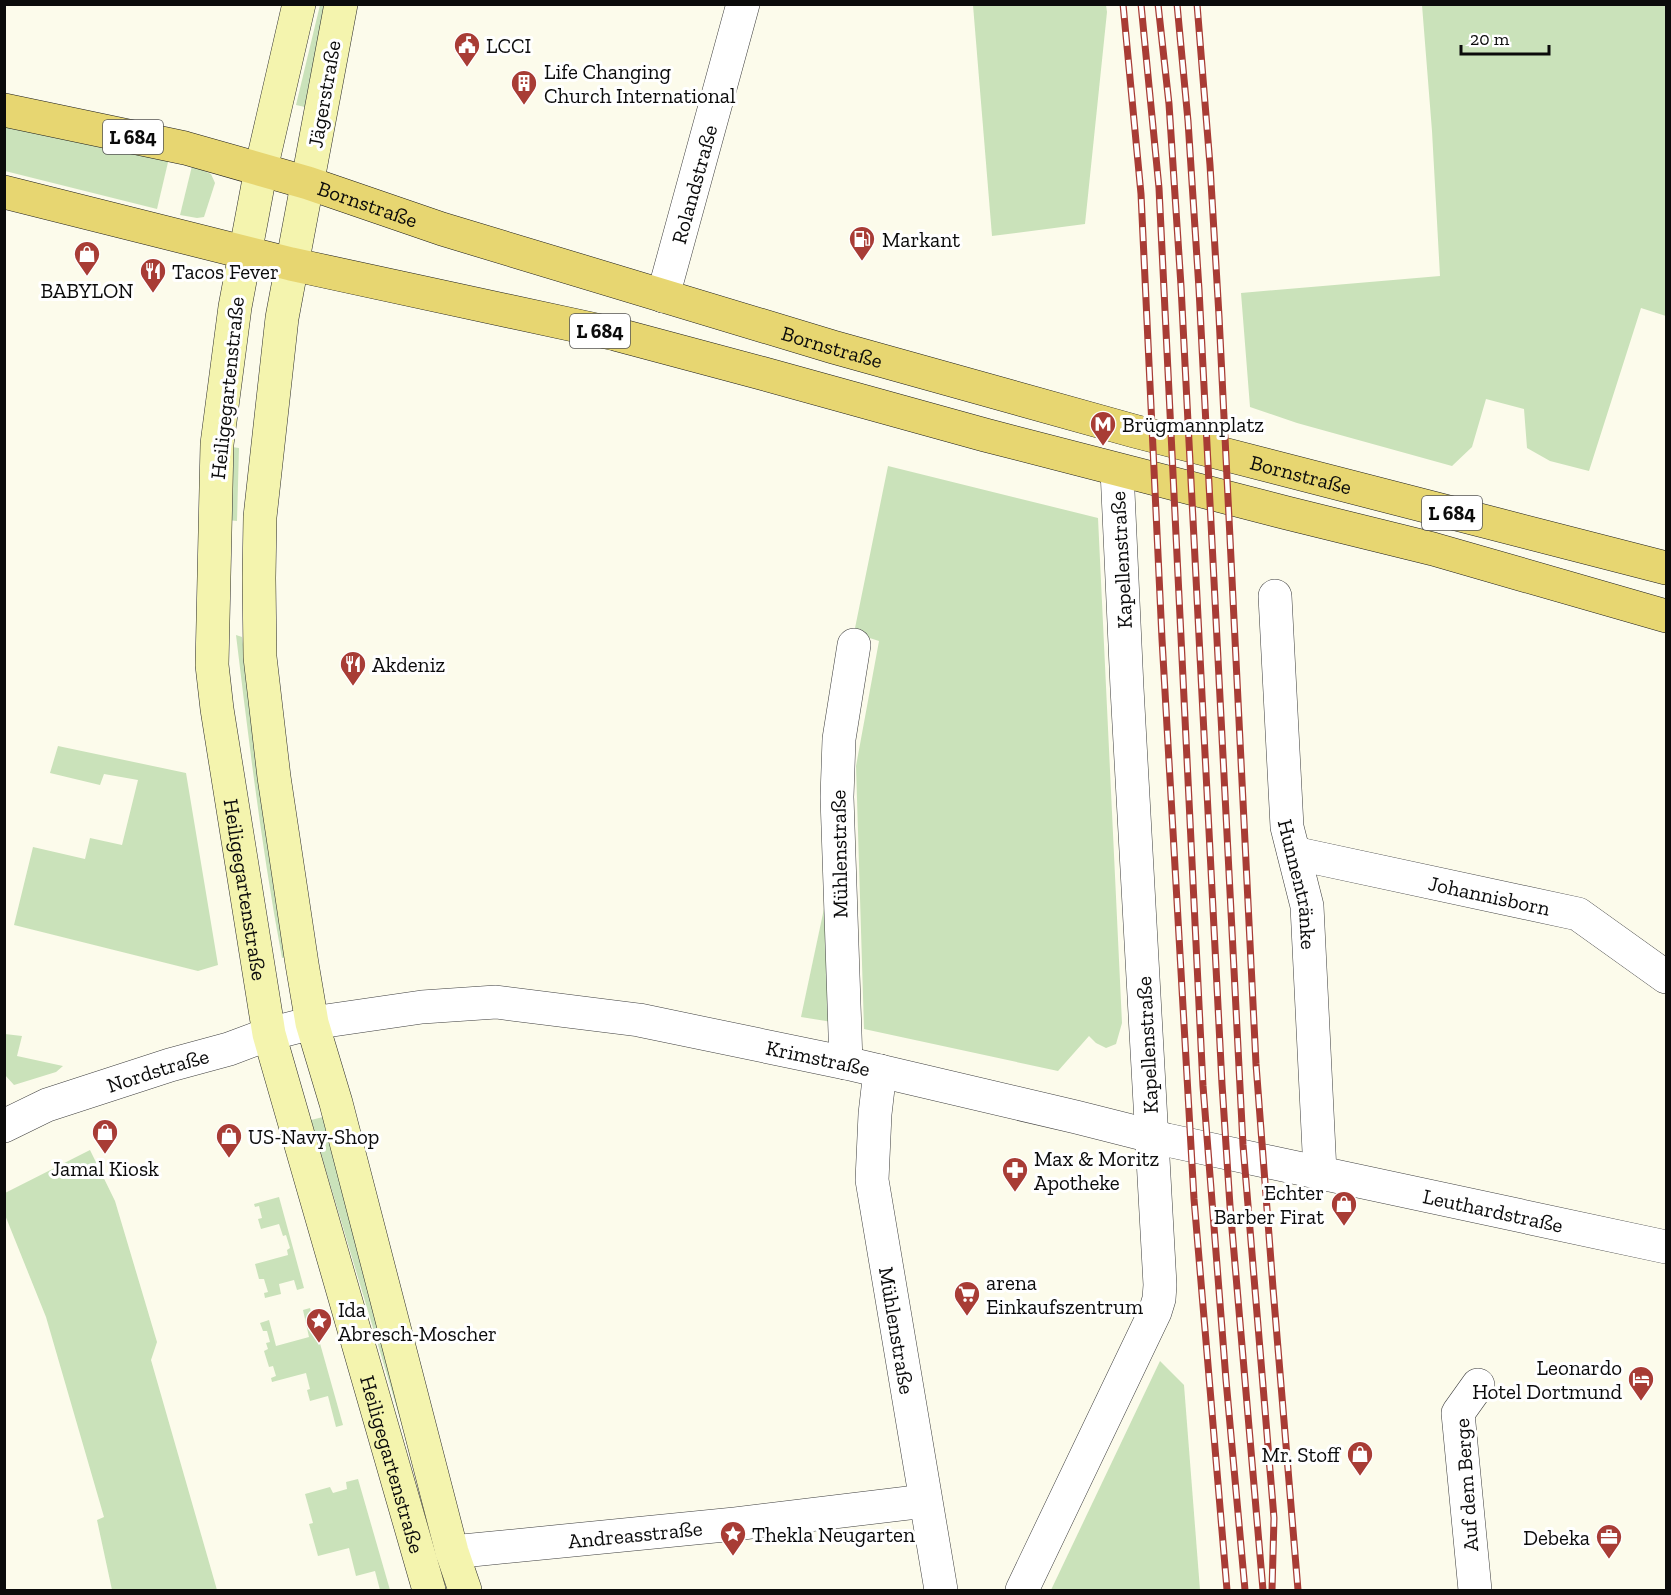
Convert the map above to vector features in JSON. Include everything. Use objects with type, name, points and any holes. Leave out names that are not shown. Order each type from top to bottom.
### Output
[{"type":"main road","name":"Jägerstraße","points":[[261,169],[299,4]]},
{"type":"main road","name":"Jägerstraße","points":[[308,183],[341,4]]},
{"type":"main road","name":"Bornstraße","points":[[4,110],[185,148],[308,183],[442,229],[844,350],[1134,431],[1666,568]]},
{"type":"main road","name":"Heiligegartenstraße","points":[[261,169],[235,307],[217,444],[212,665],[217,709],[269,1034],[429,1590]]},
{"type":"main road","name":"Heiligegartenstraße","points":[[308,183],[282,318],[260,517],[260,657],[274,777],[312,1023],[336,1103],[452,1552],[465,1590]]},
{"type":"main road","name":"Bornstraße","points":[[4,192],[291,264],[615,334],[1117,470],[1433,549],[1666,616]]},
{"type":"street","name":"Rolandstraße","points":[[663,296],[743,4]]},
{"type":"street","name":"Kapellenstraße","points":[[1022,1590],[1155,1312],[1159,1299],[1117,470]]},
{"type":"street","name":"Hunnentränke","points":[[1275,596],[1287,827],[1306,906],[1320,1172]]},
{"type":"street","name":"Mühlenstraße","points":[[846,1064],[837,797],[839,739],[854,645]]},
{"type":"street","name":"Johannisborn","points":[[1294,853],[1578,914],[1666,978]]},
{"type":"street","name":"Krimstraße","points":[[312,1023],[422,1007],[496,1002],[639,1020],[880,1071],[1152,1136],[1320,1172]]},
{"type":"street","name":"Nordstraße","points":[[4,1126],[47,1105],[170,1065],[229,1049],[269,1034],[312,1023]]},
{"type":"street","name":"Mühlenstraße","points":[[880,1071],[875,1114],[872,1180],[941,1590]]},
{"type":"street","name":"Leuthardstraße","points":[[1320,1172],[1666,1247]]},
{"type":"street","name":"Auf dem Berge","points":[[1475,1590],[1458,1413],[1478,1385]]},
{"type":"street","name":"Andreasstraße","points":[[452,1552],[714,1526],[925,1501]]},
{"type":"green space","points":[[320,5],[326,5],[305,107],[296,105]]},
{"type":"green space","points":[[973,5],[1106,5],[1085,224],[992,236]]},
{"type":"green space","points":[[1422,5],[1666,5],[1666,316],[1641,308],[1589,471],[1550,461],[1527,448],[1524,409],[1486,399],[1472,447],[1452,466],[1297,423],[1250,407],[1241,293],[1440,276]]},
{"type":"green space","points":[[5,125],[169,158],[157,209],[5,171]]},
{"type":"green space","points":[[192,166],[211,174],[215,183],[204,217],[180,215]]},
{"type":"green space","points":[[232,447],[239,448],[237,521],[227,520]]},
{"type":"green space","points":[[888,466],[1098,518],[1122,1023],[1116,1044],[1106,1048],[1089,1036],[1058,1071],[864,1029],[856,766],[879,641],[854,633]]},
{"type":"green space","points":[[236,635],[242,637],[264,802],[291,956],[282,958],[262,837]]},
{"type":"green space","points":[[58,746],[186,773],[218,965],[198,971],[14,925],[33,847],[85,859],[90,838],[122,845],[138,780],[104,774],[100,785],[50,773]]},
{"type":"green space","points":[[825,904],[832,1022],[801,1017]]},
{"type":"green space","points":[[5,1034],[22,1036],[17,1056],[63,1066],[56,1072],[14,1085],[5,1075]]},
{"type":"green space","points":[[327,1116],[454,1590],[447,1590],[407,1442],[311,1120]]},
{"type":"green space","points":[[90,1150],[115,1201],[157,1342],[151,1360],[217,1590],[112,1590],[97,1520],[104,1517],[46,1317],[5,1215],[5,1193]]},
{"type":"green space","points":[[279,1197],[304,1288],[297,1290],[294,1280],[279,1284],[281,1294],[265,1298],[264,1293],[268,1292],[264,1279],[259,1279],[255,1264],[288,1255],[287,1250],[290,1248],[279,1224],[261,1229],[258,1219],[262,1218],[259,1206],[255,1207],[254,1204]]},
{"type":"green space","points":[[310,1308],[343,1425],[336,1427],[328,1396],[310,1401],[306,1373],[272,1382],[271,1378],[276,1376],[273,1366],[269,1367],[264,1351],[268,1349],[266,1343],[270,1342],[267,1331],[263,1331],[260,1323],[269,1320],[276,1346],[309,1337],[303,1310]]},
{"type":"green space","points":[[1160,1361],[1184,1385],[1200,1590],[1051,1590]]},
{"type":"green space","points":[[358,1479],[390,1590],[380,1590],[375,1571],[356,1576],[349,1548],[318,1556],[309,1524],[313,1523],[305,1494],[330,1487],[333,1493],[347,1489],[346,1482]]},
{"type":"railway","points":[[1123,4],[1141,194],[1162,639],[1194,1199],[1227,1590]]},
{"type":"railway","points":[[1141,4],[1159,188],[1203,1086],[1245,1590]]},
{"type":"railway","points":[[1158,4],[1169,104],[1181,286],[1230,1206],[1263,1590]]},
{"type":"railway","points":[[1177,4],[1188,121],[1199,289],[1243,1145],[1274,1518],[1272,1590]]},
{"type":"railway","points":[[1197,4],[1219,316],[1256,1064],[1298,1590]]},
{"type":"place","name":"LCCI","points":[[467,68]]},
{"type":"place","name":"Life Changing Church International","points":[[524,106]]},
{"type":"place","name":"Markant","points":[[862,262]]},
{"type":"place","name":"BABYLON","points":[[87,277]]},
{"type":"place","name":"Tacos Fever","points":[[153,294]]},
{"type":"place","name":"Brügmannplatz","points":[[1103,447]]},
{"type":"place","name":"Akdeniz","points":[[353,687]]},
{"type":"place","name":"Jamal Kiosk","points":[[105,1155]]},
{"type":"place","name":"US-Navy-Shop","points":[[229,1159]]},
{"type":"place","name":"Max & Moritz Apotheke","points":[[1015,1193]]},
{"type":"place","name":"Echter Barber Firat","points":[[1344,1227]]},
{"type":"place","name":"arena Einkaufszentrum","points":[[967,1317]]},
{"type":"place","name":"Ida Abresch-Moscher","points":[[319,1344]]},
{"type":"place","name":"Leonardo Hotel Dortmund","points":[[1641,1402]]},
{"type":"place","name":"Mr. Stoff","points":[[1360,1477]]},
{"type":"place","name":"Thekla Neugarten","points":[[733,1557]]},
{"type":"place","name":"Debeka","points":[[1609,1560]]}]
